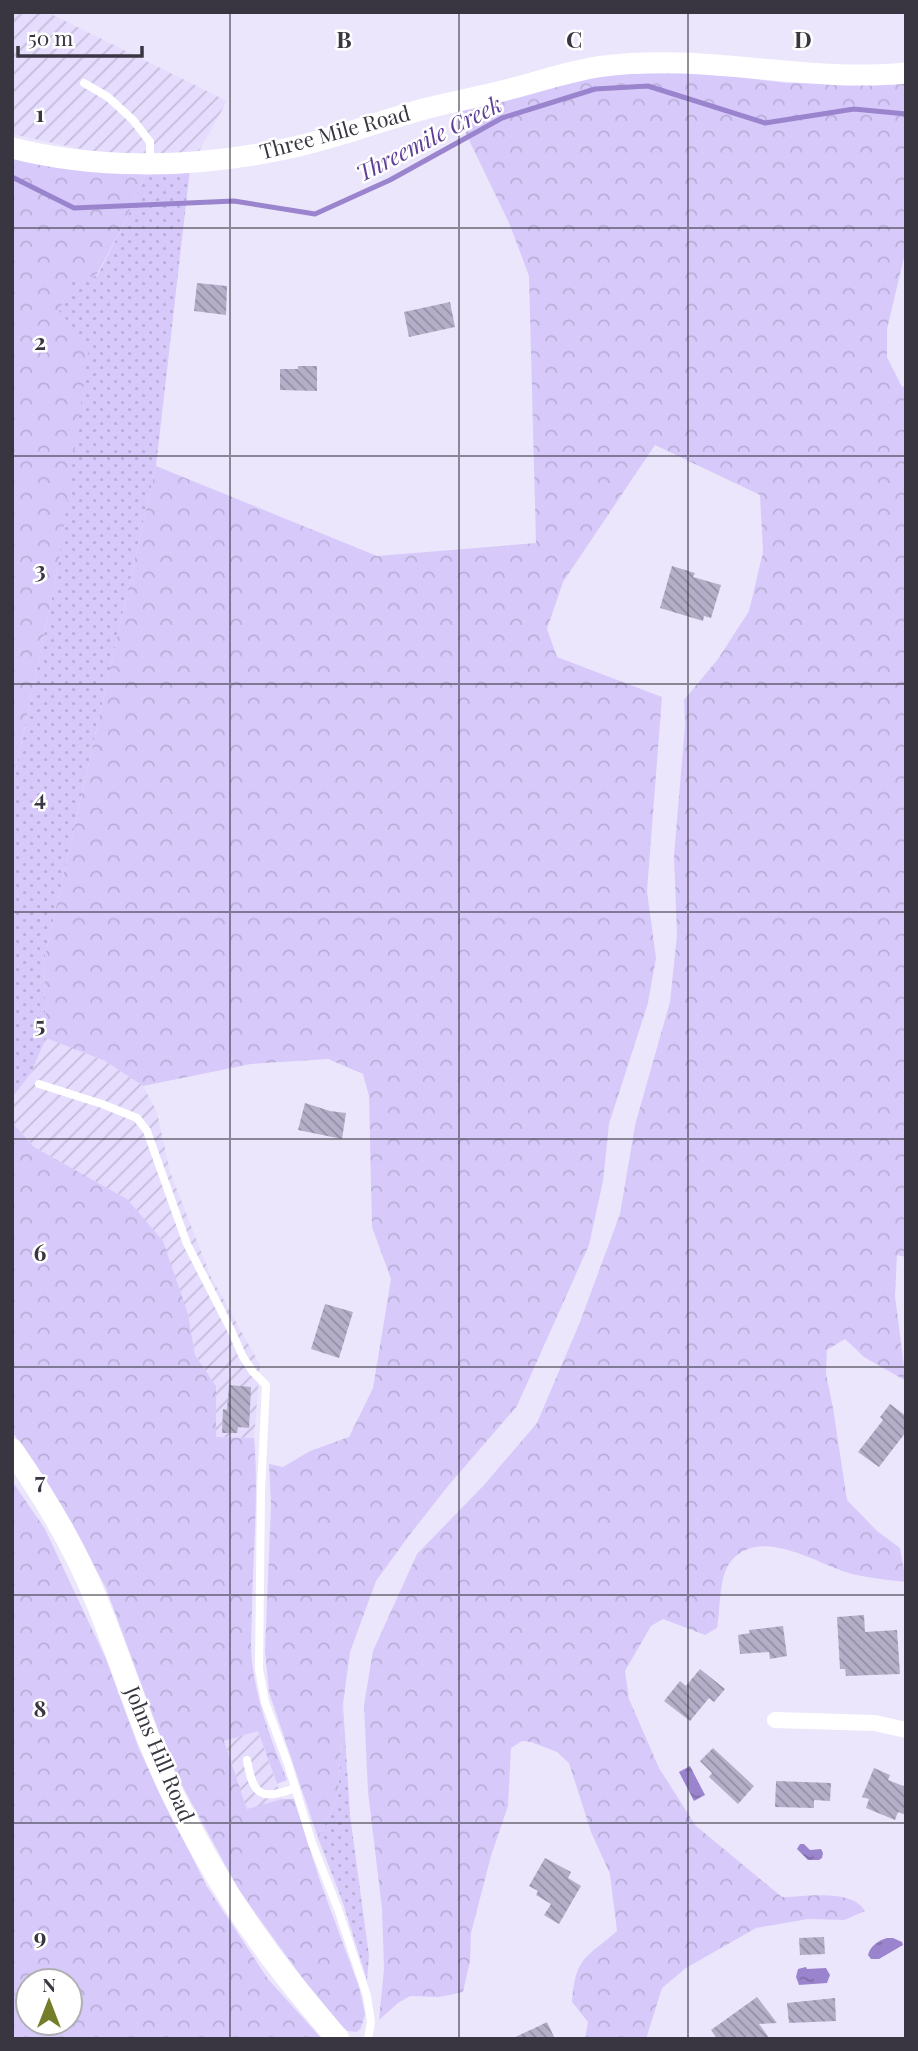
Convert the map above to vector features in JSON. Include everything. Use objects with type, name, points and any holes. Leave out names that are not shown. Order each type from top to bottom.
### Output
[{"type":"main road","name":"Johns Hill Road","points":[[12,1450],[51,1509],[82,1566],[149,1739],[174,1797],[200,1847],[261,1944],[338,2039]]},
{"type":"street","name":"Three Mile Road","points":[[12,148],[106,163],[219,160],[272,152],[326,139],[425,109],[607,65],[657,61],[708,63],[822,75],[906,74]]},
{"type":"street","points":[[775,1720],[875,1723],[906,1730]]},
{"type":"lane","points":[[84,83],[108,97],[133,120],[150,142],[150,163]]},
{"type":"lane","points":[[39,1084],[137,1118],[147,1131],[187,1244],[243,1357],[266,1385],[261,1491],[259,1669],[265,1702],[367,1996],[371,2022],[368,2039]]},
{"type":"lane","points":[[247,1760],[255,1788],[260,1792],[277,1795],[295,1788]]},
{"type":"shaded area","points":[[12,12],[47,12],[227,101],[198,153],[99,153],[12,134]]},
{"type":"shaded area","points":[[46,1038],[105,1061],[143,1086],[157,1112],[170,1172],[211,1277],[260,1365],[254,1438],[216,1437],[216,1386],[195,1355],[188,1314],[127,1199],[34,1147],[12,1122],[12,1098],[31,1073]]},
{"type":"shaded area","points":[[258,1731],[282,1799],[247,1810],[224,1740]]},
{"type":"green space","points":[[695,72],[787,83],[869,84],[906,81],[906,249],[887,329],[887,357],[902,387],[906,385],[906,1257],[897,1255],[895,1296],[906,1381],[864,1357],[845,1339],[827,1350],[826,1374],[847,1500],[877,1531],[900,1548],[906,1582],[852,1574],[775,1547],[745,1550],[732,1560],[724,1574],[717,1628],[705,1635],[663,1619],[651,1626],[625,1671],[629,1699],[659,1768],[696,1826],[782,1897],[839,1896],[850,1899],[865,1911],[844,1920],[808,1919],[756,1928],[686,1968],[662,1988],[646,2039],[585,2039],[588,2022],[572,2002],[574,1987],[579,1967],[584,1960],[617,1931],[610,1874],[591,1832],[569,1763],[557,1752],[522,1741],[511,1748],[508,1806],[491,1856],[471,1933],[470,1961],[463,1992],[439,1997],[410,1996],[379,2020],[384,1969],[382,1909],[368,1792],[364,1705],[373,1651],[417,1554],[484,1485],[537,1423],[580,1322],[620,1214],[635,1125],[670,1002],[677,935],[674,856],[685,725],[684,700],[718,659],[749,611],[763,552],[760,495],[655,445],[563,582],[547,629],[557,657],[662,697],[647,891],[656,958],[648,1003],[609,1124],[603,1181],[589,1245],[517,1406],[448,1486],[376,1581],[350,1652],[343,1704],[338,1797],[318,1838],[269,1692],[265,1651],[271,1505],[269,1464],[283,1467],[310,1451],[349,1437],[373,1388],[391,1279],[372,1227],[369,1096],[363,1074],[328,1059],[251,1064],[143,1086],[105,1061],[46,1038],[44,961],[156,466],[377,556],[536,543],[529,276],[510,225],[455,111],[595,75]]},
{"type":"green space","points":[[12,154],[146,172],[125,222],[96,276],[73,280],[59,311],[89,347],[58,567],[12,789]]},
{"type":"green space","points":[[190,169],[156,466],[44,961],[46,1038],[31,1073],[12,1098],[12,789],[58,567],[59,311],[73,279],[97,276],[125,222],[146,172]]},
{"type":"green space","points":[[12,1122],[34,1147],[127,1199],[163,1241],[188,1314],[195,1355],[216,1386],[216,1437],[254,1438],[256,1502],[252,1662],[261,1708],[287,1780],[277,1784],[258,1731],[224,1741],[247,1809],[282,1799],[294,1799],[320,1881],[359,1987],[365,2014],[357,2032],[348,2031],[332,2019],[240,1892],[171,1765],[106,1588],[62,1507],[12,1431]]},
{"type":"green space","points":[[12,1481],[45,1529],[106,1659],[139,1749],[206,1885],[268,1979],[322,2039],[12,2039]]},
{"type":"green space","points":[[343,1704],[350,1815],[369,1956],[367,1980],[342,1900],[318,1838],[338,1797]]},
{"type":"water","points":[[690,1766],[705,1795],[694,1801],[679,1772]]},
{"type":"water","points":[[800,1844],[810,1850],[821,1849],[822,1858],[808,1860],[797,1849]]},
{"type":"water","points":[[887,1938],[893,1938],[903,1945],[879,1959],[871,1959],[868,1955],[871,1949]]},
{"type":"water","points":[[826,1968],[830,1975],[827,1983],[799,1985],[796,1977],[798,1969]]},
{"type":"building","points":[[197,283],[227,286],[226,315],[194,311]]},
{"type":"building","points":[[450,302],[455,327],[409,337],[404,312]]},
{"type":"building","points":[[298,366],[317,366],[317,391],[280,390],[280,369],[298,369]]},
{"type":"building","points":[[672,566],[695,573],[693,577],[721,585],[711,618],[704,616],[703,621],[660,608]]},
{"type":"building","points":[[305,1103],[346,1113],[342,1139],[298,1130]]},
{"type":"building","points":[[325,1304],[353,1312],[339,1358],[311,1349]]},
{"type":"building","points":[[229,1385],[251,1387],[249,1428],[238,1427],[237,1433],[222,1433],[223,1409],[227,1410]]},
{"type":"building","points":[[890,1404],[906,1416],[906,1432],[879,1467],[858,1452],[883,1420],[880,1417]]},
{"type":"building","points":[[864,1615],[865,1632],[897,1630],[900,1674],[846,1676],[845,1669],[840,1669],[837,1617]]},
{"type":"building","points":[[783,1626],[787,1656],[770,1659],[769,1652],[740,1654],[738,1635],[750,1633],[749,1630]]},
{"type":"building","points":[[700,1669],[725,1689],[714,1702],[709,1698],[690,1721],[664,1701],[680,1681],[686,1686]]},
{"type":"building","points":[[713,1748],[754,1786],[738,1804],[709,1777],[712,1773],[700,1761]]},
{"type":"building","points":[[874,1768],[890,1775],[888,1780],[906,1787],[906,1815],[898,1812],[895,1820],[866,1808],[869,1799],[862,1797]]},
{"type":"building","points":[[776,1781],[831,1783],[830,1801],[814,1800],[814,1808],[775,1807]]},
{"type":"building","points":[[545,1858],[571,1872],[568,1878],[581,1886],[559,1924],[544,1915],[551,1904],[536,1895],[538,1891],[529,1886]]},
{"type":"building","points":[[824,1937],[825,1954],[800,1955],[799,1938]]},
{"type":"building","points":[[757,1997],[777,2023],[759,2024],[770,2039],[717,2039],[711,2030]]},
{"type":"building","points":[[835,1998],[836,2021],[789,2023],[787,2003]]},
{"type":"building","points":[[547,2022],[555,2039],[511,2039],[539,2026]]},
{"type":"waterway","name":"Threemile Creek","points":[[12,177],[74,208],[234,201],[315,214],[390,180],[502,118],[595,89],[648,86],[765,123],[854,109],[906,114]]}]
